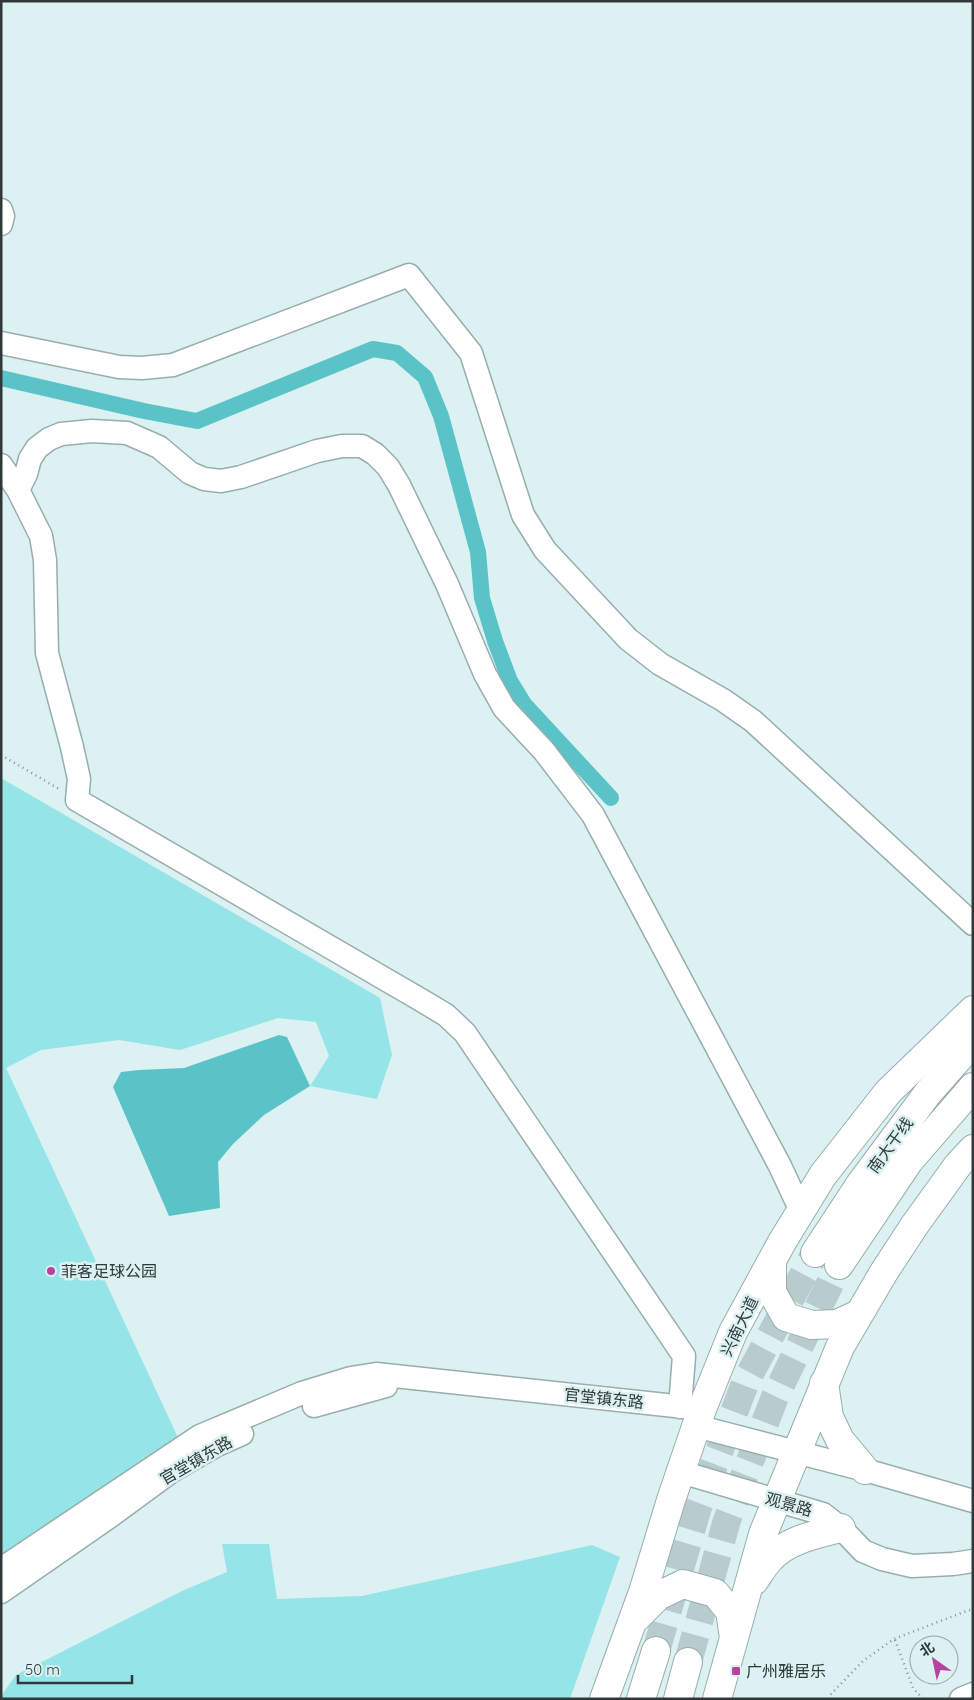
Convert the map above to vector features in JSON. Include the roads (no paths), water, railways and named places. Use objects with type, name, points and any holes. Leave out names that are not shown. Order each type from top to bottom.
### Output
[{"type":"main road","name":"兴南大道","points":[[604,1699],[633,1620],[681,1472],[693,1414],[733,1332],[823,1175],[888,1092],[973,1010]]},
{"type":"main road","name":"南大干线","points":[[815,1253],[861,1183],[928,1092],[973,1042]]},
{"type":"main road","name":"南大干线","points":[[839,1264],[909,1162],[973,1086]]},
{"type":"main road","points":[[717,1699],[763,1534],[840,1347],[884,1272],[914,1226],[958,1165],[973,1149]]},
{"type":"main road","points":[[772,1261],[772,1292],[786,1317],[812,1325],[836,1324],[859,1314]]},
{"type":"main road","points":[[824,1383],[829,1417],[840,1440],[865,1470]]},
{"type":"main road","points":[[747,1590],[770,1558],[783,1548],[814,1534],[841,1528]]},
{"type":"main road","points":[[633,1620],[658,1596],[683,1584],[715,1592],[730,1611],[734,1640]]},
{"type":"main road","points":[[641,1699],[656,1651]]},
{"type":"main road","points":[[678,1699],[688,1662]]},
{"type":"street","points":[[1,210],[3,216],[1,224]]},
{"type":"street","points":[[1,343],[119,367],[142,368],[173,365],[409,275],[471,353],[523,515],[546,550],[628,639],[660,664],[724,700],[753,721],[973,924]]},
{"type":"street","points":[[18,490],[26,474],[30,459],[38,448],[62,434],[92,431],[127,433],[159,447],[190,473],[204,479],[220,481],[241,477],[317,451],[342,446],[362,446],[375,454],[388,467],[399,485],[447,584],[485,674],[504,708],[544,751],[593,815],[780,1166],[801,1211]]},
{"type":"street","points":[[1,465],[18,490],[41,536],[45,560],[47,653],[79,780],[77,800],[446,1015],[465,1033],[684,1356],[693,1414],[796,1452],[973,1501]]},
{"type":"street","name":"官堂镇东路","points":[[1,1569],[200,1436],[302,1393],[351,1378],[376,1374],[416,1378],[693,1414]]},
{"type":"street","name":"官堂镇东路","points":[[1,1592],[172,1471],[217,1445],[315,1405],[416,1378]]},
{"type":"street","name":"观景路","points":[[681,1472],[823,1514],[841,1528],[863,1551],[882,1559],[912,1566],[953,1564],[973,1560]]},
{"type":"street","points":[[961,1699],[973,1694]]},
{"type":"waterway","points":[[1,378],[144,411],[197,421],[373,349],[397,353],[425,377],[441,416],[478,552],[482,598],[510,681],[524,704],[611,798]]},
{"type":"tunnel","points":[[656,1651],[698,1507],[746,1381],[815,1253]]},
{"type":"tunnel","points":[[688,1662],[727,1520],[775,1397],[839,1265]]},
{"type":"place","name":"菲客足球公园","points":[[51,1271]]},
{"type":"place","name":"广州雅居乐","points":[[736,1671]]}]
